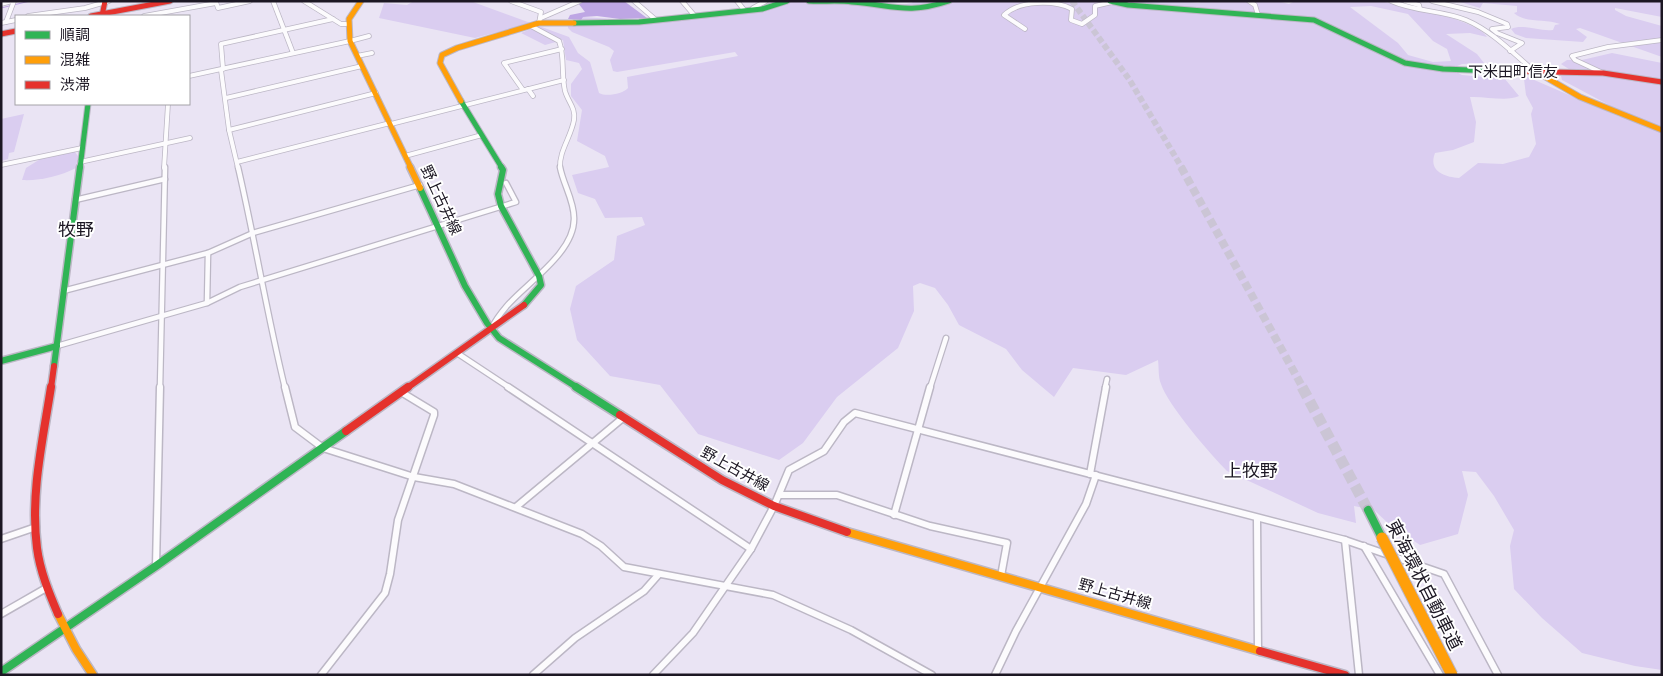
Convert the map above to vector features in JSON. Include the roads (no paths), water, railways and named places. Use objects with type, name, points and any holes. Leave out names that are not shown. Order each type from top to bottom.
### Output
[{"type":"main road","points":[[106,2],[103,15],[170,1]]},
{"type":"main road","points":[[346,24],[353,9],[361,1]]},
{"type":"main road","points":[[1,672],[156,566],[491,329],[528,302],[541,285],[539,276],[501,206],[498,194],[503,170],[443,70],[440,63],[442,55],[451,50],[537,22],[615,23],[656,20],[749,11],[768,8],[787,1]]},
{"type":"main road","points":[[809,1],[852,2],[899,12],[911,12],[928,10],[949,1]]},
{"type":"main road","points":[[1111,2],[1303,19],[1327,24],[1348,33],[1388,56],[1434,70],[1603,73],[1662,82]]},
{"type":"main road","name":"野上古井線","points":[[346,24],[350,41],[391,123],[474,303],[499,338],[722,480],[774,506],[853,534],[1345,675]]},
{"type":"main road","points":[[1,34],[15,31]]},
{"type":"main road","points":[[1534,71],[1560,88],[1584,100],[1662,130]]},
{"type":"main road","points":[[88,105],[62,291],[38,492],[36,527],[38,550],[48,587],[78,652],[93,675]]},
{"type":"main road","points":[[1,361],[56,346]]},
{"type":"main road","name":"東海環状自動車道","points":[[1368,510],[1452,675]]},
{"type":"street","points":[[1,4],[13,1]]},
{"type":"street","points":[[6,22],[13,1]]},
{"type":"street","points":[[150,15],[216,2],[218,8],[250,1]]},
{"type":"street","points":[[273,1],[293,53]]},
{"type":"street","points":[[304,1],[341,24],[346,24]]},
{"type":"street","points":[[511,1],[541,12],[537,22]]},
{"type":"street","points":[[537,22],[580,1]]},
{"type":"street","points":[[634,1],[656,20]]},
{"type":"street","points":[[682,1],[694,15]]},
{"type":"street","points":[[737,1],[749,11],[766,1]]},
{"type":"street","points":[[1249,1],[1255,5],[1258,15]]},
{"type":"street","points":[[1391,1],[1474,24],[1534,71]]},
{"type":"street","points":[[1405,1],[1419,5],[1420,9]]},
{"type":"street","points":[[1432,1],[1478,12],[1508,24],[1508,27],[1492,29],[1497,33],[1522,43],[1510,51]]},
{"type":"street","points":[[35,15],[85,8],[106,2]]},
{"type":"street","points":[[1025,29],[1004,14],[1022,4],[1058,3],[1069,6],[1072,9],[1071,20],[1082,24],[1095,15],[1095,6],[1111,2]]},
{"type":"street","points":[[332,19],[221,44],[229,130],[253,232],[260,280],[296,427],[323,448],[414,477],[454,484],[582,534],[601,546],[624,567],[773,595],[851,630],[932,675]]},
{"type":"street","points":[[1,23],[15,20]]},
{"type":"street","points":[[537,22],[559,41],[562,49],[565,90],[575,112],[573,125],[559,167],[573,206],[574,226],[570,238],[539,276]]},
{"type":"street","points":[[190,76],[369,36]]},
{"type":"street","points":[[1603,73],[1575,60],[1572,56],[1608,47],[1662,40]]},
{"type":"street","points":[[533,96],[504,64],[562,49]]},
{"type":"street","points":[[357,56],[372,53]]},
{"type":"street","points":[[226,98],[362,66]]},
{"type":"street","points":[[236,162],[243,162],[564,80]]},
{"type":"street","points":[[229,130],[376,93]]},
{"type":"street","points":[[156,566],[165,144],[168,105]]},
{"type":"street","points":[[406,156],[482,135]]},
{"type":"street","points":[[80,162],[190,138]]},
{"type":"street","points":[[1,165],[82,148]]},
{"type":"street","points":[[75,200],[165,179]]},
{"type":"street","points":[[56,346],[207,303],[240,287],[260,280],[516,202],[506,183]]},
{"type":"street","points":[[62,291],[208,253],[253,232],[420,185]]},
{"type":"street","points":[[207,303],[208,253]]},
{"type":"street","points":[[894,515],[917,429],[946,338]]},
{"type":"street","points":[[457,353],[751,549]]},
{"type":"street","points":[[995,675],[1009,641],[1087,501],[1093,474],[1107,379]]},
{"type":"street","points":[[321,675],[385,593],[390,574],[398,520],[414,477],[415,467],[434,412],[402,392]]},
{"type":"street","points":[[653,675],[693,633],[751,549],[774,506],[789,470],[824,451],[844,422],[855,412],[1257,519],[1345,540],[1444,574],[1498,675]]},
{"type":"street","points":[[516,507],[624,417]]},
{"type":"street","points":[[779,495],[837,495],[930,526],[1007,543],[1001,576]]},
{"type":"street","points":[[1257,519],[1258,651]]},
{"type":"street","points":[[1,539],[36,527]]},
{"type":"street","points":[[1345,540],[1359,675]]},
{"type":"street","points":[[1363,545],[1440,675]]},
{"type":"street","points":[[533,675],[575,638],[644,590],[659,574]]},
{"type":"street","points":[[1,614],[48,587]]},
{"type":"waterway","points":[[1,8],[30,1]]},
{"type":"tunnel","points":[[1072,1],[1129,79],[1182,168]]},
{"type":"tunnel","points":[[1181,167],[1303,388]]},
{"type":"tunnel","points":[[1302,387],[1368,510]]},
{"type":"district","name":"下米田町信友","points":[[1513,72]]},
{"type":"district","name":"牧野","points":[[76,230]]},
{"type":"district","name":"上牧野","points":[[1251,471]]}]
